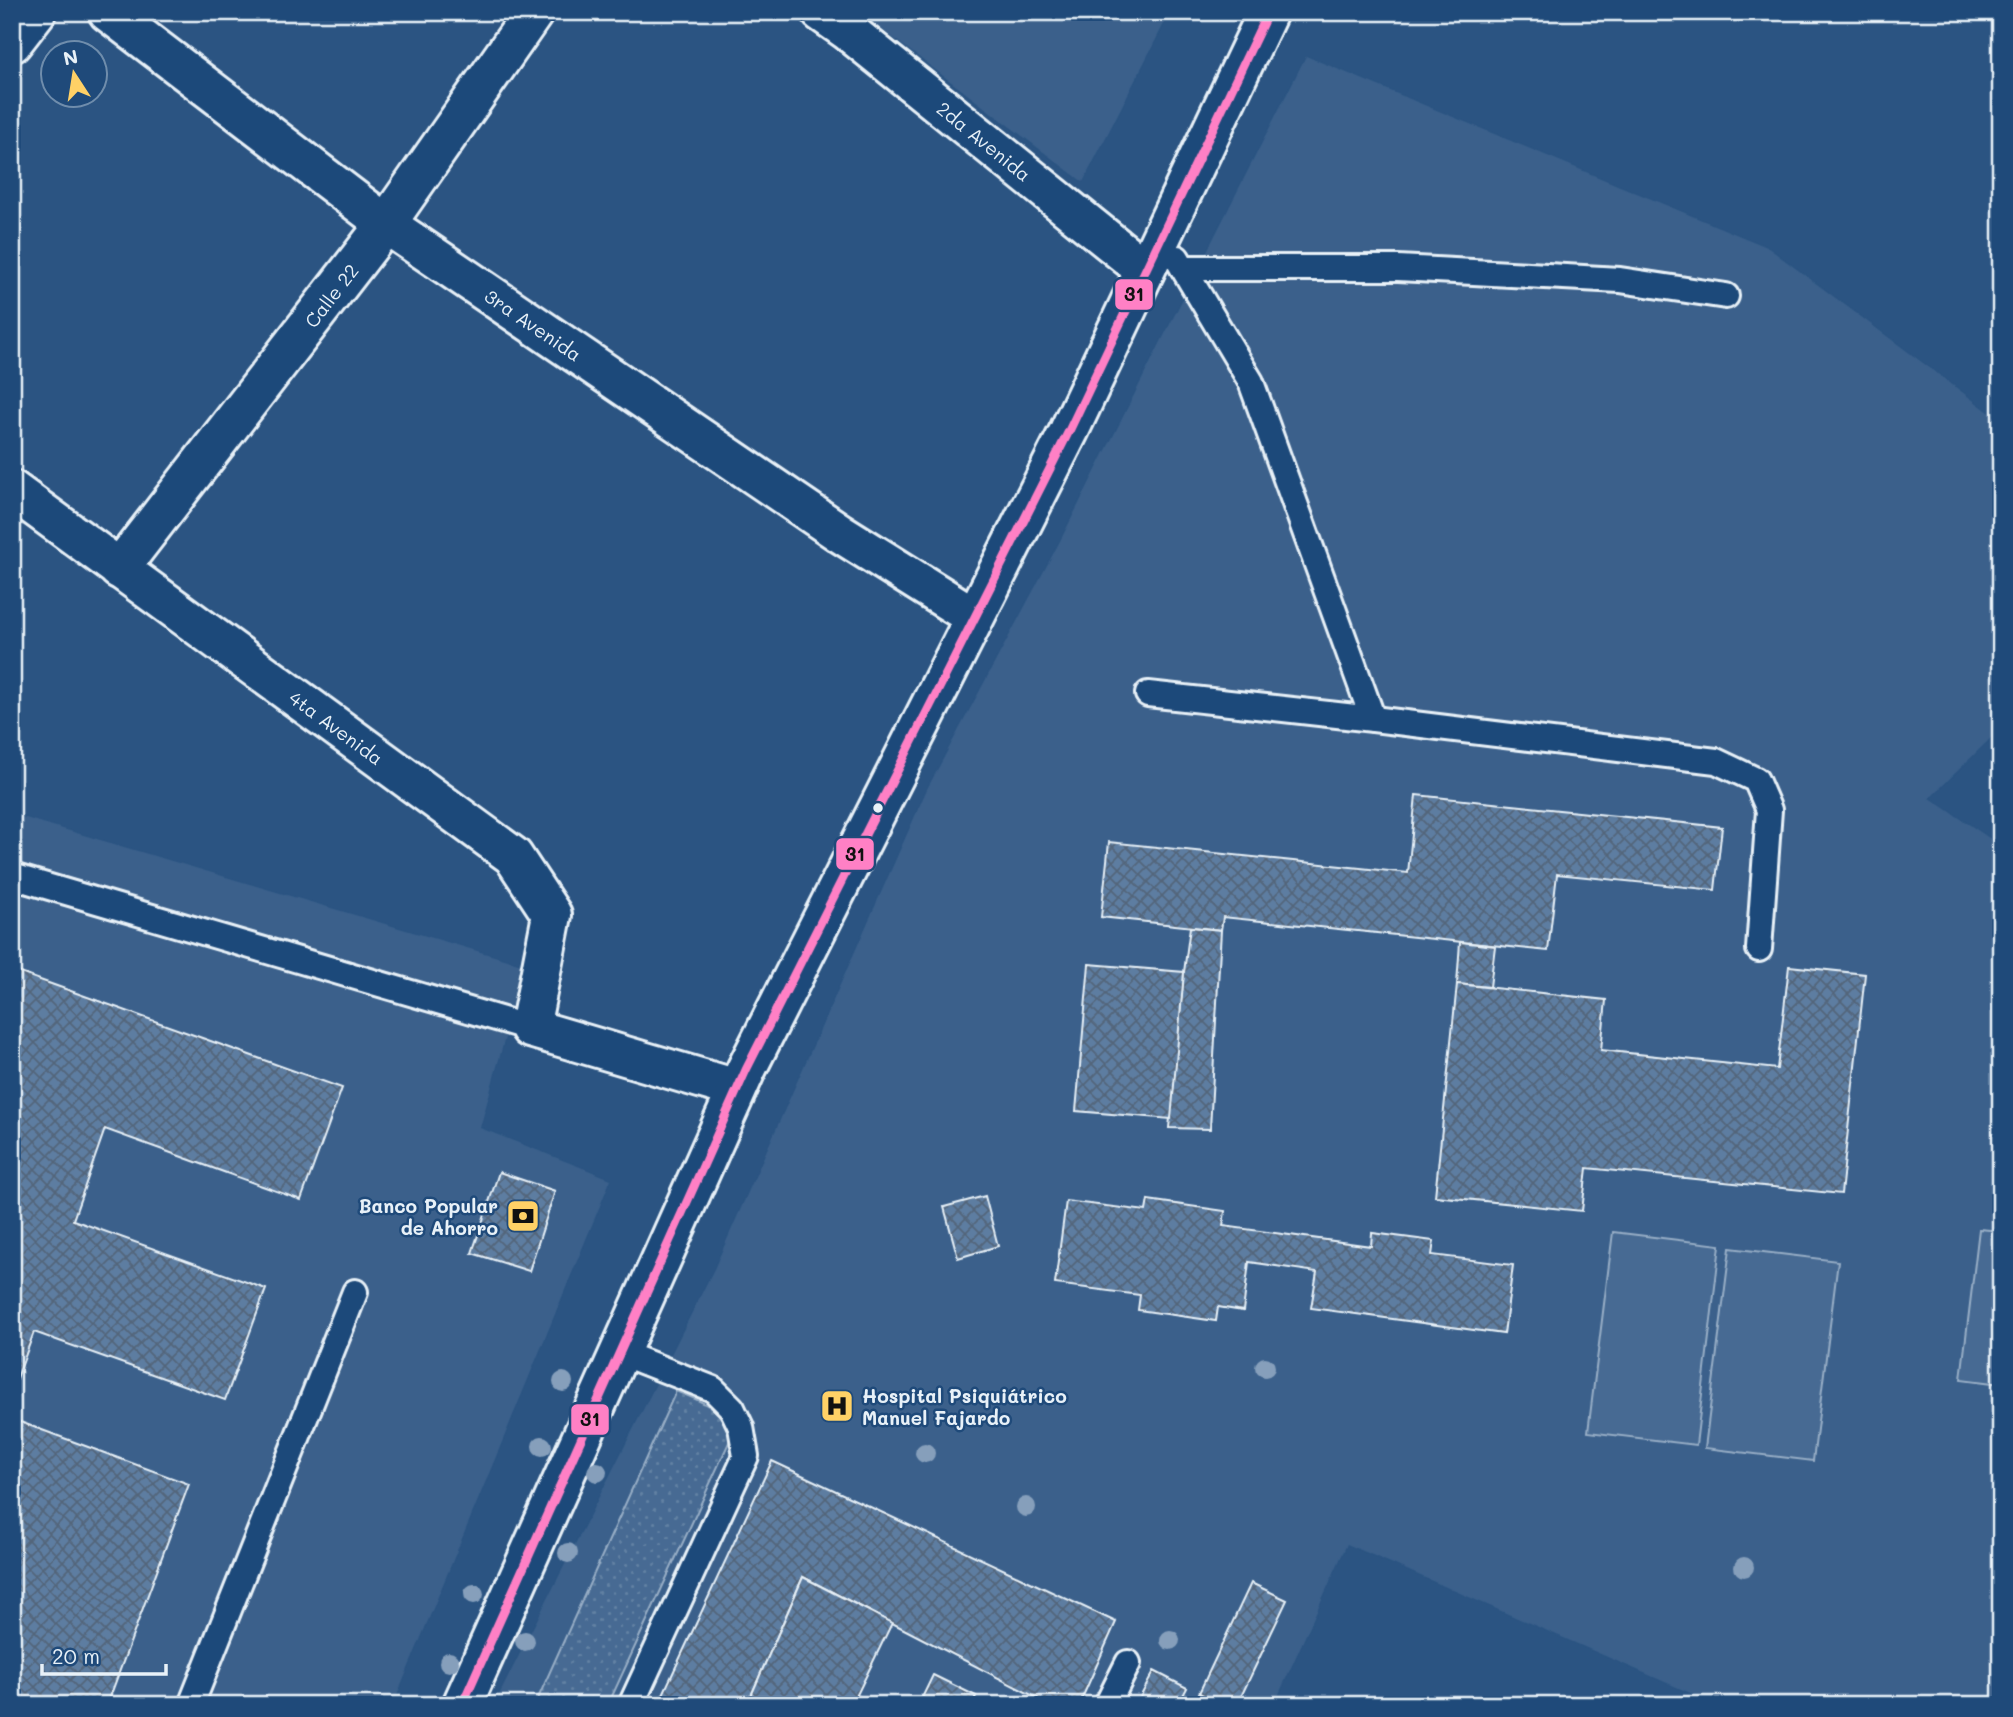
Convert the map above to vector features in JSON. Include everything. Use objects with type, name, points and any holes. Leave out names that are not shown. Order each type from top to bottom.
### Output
[{"type":"street","points":[[12,43],[36,12]]},
{"type":"street","name":"3ra Avenida","points":[[108,12],[386,224],[840,533],[974,617]]},
{"type":"street","name":"Calle 22","points":[[119,569],[386,224],[534,12]]},
{"type":"street","name":"2da Avenida","points":[[821,12],[1145,270]]},
{"type":"street","points":[[462,1705],[737,1089],[1069,431],[1268,12]]},
{"type":"street","name":"4ta Avenida","points":[[12,490],[513,856],[552,915],[530,1028]]},
{"type":"street","points":[[530,1028],[737,1089]]},
{"type":"lane","points":[[1163,233],[1251,382],[1373,719]]},
{"type":"lane","points":[[1183,268],[1398,268],[1620,280],[1726,296]]},
{"type":"lane","points":[[1148,694],[1716,761],[1756,779],[1769,810],[1759,949]]},
{"type":"lane","points":[[12,876],[530,1028]]},
{"type":"lane","points":[[191,1705],[355,1292]]},
{"type":"lane","points":[[620,1352],[713,1389],[732,1408],[741,1427],[746,1456],[631,1705]]},
{"type":"lane","points":[[1107,1705],[1128,1663]]},
{"type":"shaded area","points":[[859,12],[1170,12],[1083,182]]},
{"type":"shaded area","points":[[1306,56],[1767,247],[2001,421],[2001,728],[1930,798],[2001,846],[2001,1705],[1718,1705],[1347,1544],[1274,1705],[494,1705],[714,1269],[927,789],[1060,541]]},
{"type":"shaded area","points":[[12,814],[525,965],[480,1128],[611,1179],[393,1705],[12,1705]]},
{"type":"shaded area","points":[[1979,1229],[2001,1231],[2001,1384],[1961,1379]]},
{"type":"shaded area","points":[[1613,1232],[1720,1245],[1696,1445],[1588,1432]]},
{"type":"shaded area","points":[[1730,1248],[1838,1261],[1813,1461],[1705,1448]]},
{"type":"shaded area","points":[[676,1391],[716,1412],[731,1438],[608,1705],[535,1705]]},
{"type":"building","points":[[1416,795],[1722,827],[1715,890],[1557,874],[1548,951],[1223,917],[1221,930],[1101,917],[1109,842],[1408,873]]},
{"type":"building","points":[[1190,927],[1221,930],[1210,1129],[1169,1128]]},
{"type":"building","points":[[1460,942],[1495,946],[1490,987],[1457,984]]},
{"type":"building","points":[[1089,964],[1184,972],[1171,1119],[1076,1111]]},
{"type":"building","points":[[1789,966],[1865,974],[1841,1194],[1587,1168],[1582,1211],[1435,1196],[1457,984],[1606,1000],[1601,1050],[1777,1069]]},
{"type":"building","points":[[12,970],[342,1088],[301,1200],[105,1129],[73,1220],[266,1289],[225,1400],[34,1332],[12,1392]]},
{"type":"building","points":[[499,1172],[555,1191],[529,1271],[472,1253]]},
{"type":"building","points":[[985,1196],[998,1246],[958,1258],[944,1207]]},
{"type":"building","points":[[1148,1200],[1225,1211],[1223,1226],[1371,1246],[1372,1233],[1434,1241],[1432,1255],[1513,1265],[1504,1334],[1311,1308],[1317,1272],[1249,1262],[1243,1311],[1218,1307],[1216,1321],[1138,1310],[1140,1295],[1055,1284],[1066,1201],[1146,1211]]},
{"type":"building","points":[[12,1419],[189,1484],[107,1705],[12,1705]]},
{"type":"building","points":[[772,1461],[1116,1622],[1079,1705],[1051,1705],[803,1577],[747,1705],[658,1705]]},
{"type":"building","points":[[803,1577],[892,1623],[852,1705],[747,1705]]},
{"type":"building","points":[[1251,1583],[1287,1600],[1237,1705],[1223,1705],[1199,1693]]},
{"type":"building","points":[[1154,1671],[1187,1688],[1178,1705],[1136,1705]]},
{"type":"building","points":[[933,1675],[976,1696],[972,1705],[919,1704]]},
{"type":"building","points":[[856,1695],[877,1705],[852,1705]]},
{"type":"transit line","name":"31","points":[[462,1705],[746,1070],[1069,431],[1268,12]]},
{"type":"place","name":"Banco Popular de Ahorro","points":[[523,1216]]},
{"type":"place","name":"Hospital Psiquiátrico Manuel Fajardo","points":[[837,1406]]}]
